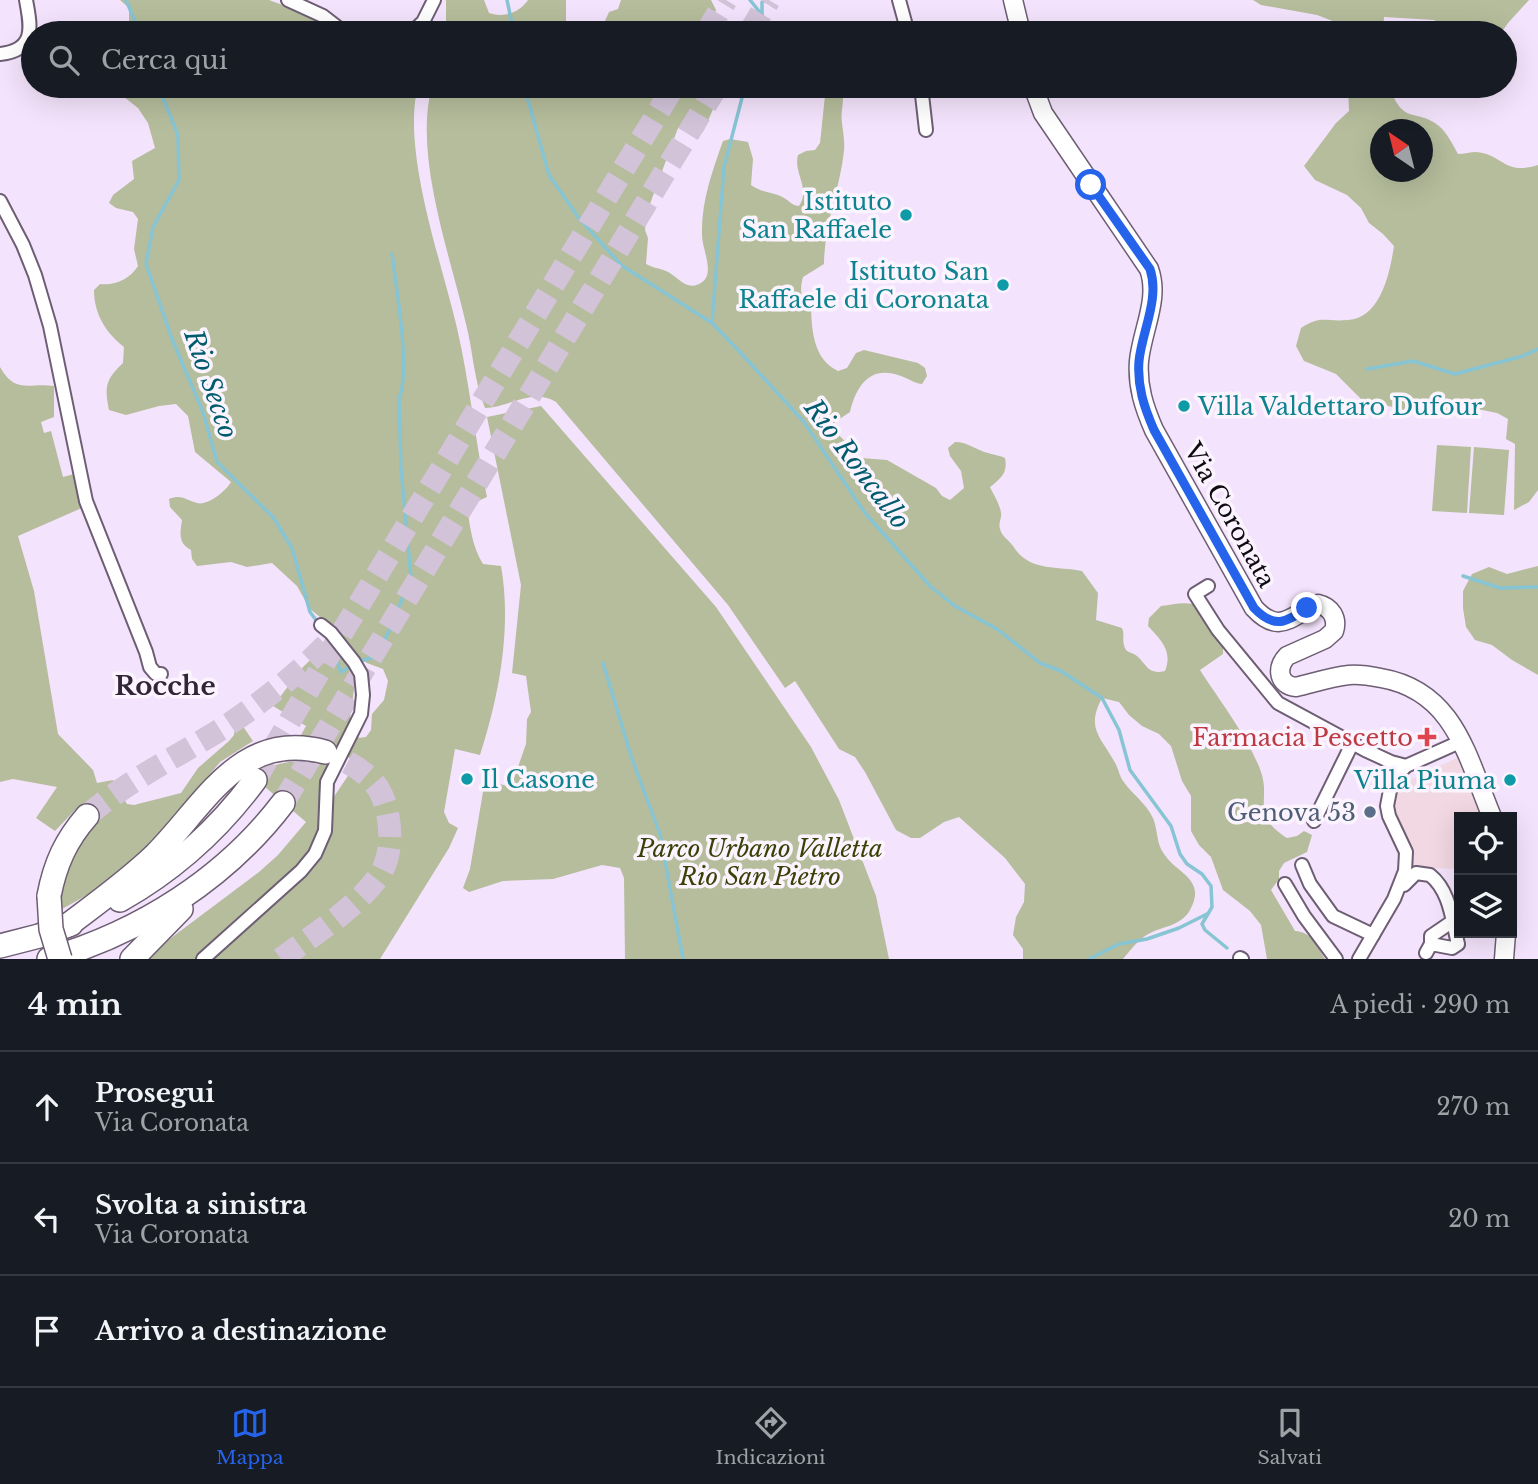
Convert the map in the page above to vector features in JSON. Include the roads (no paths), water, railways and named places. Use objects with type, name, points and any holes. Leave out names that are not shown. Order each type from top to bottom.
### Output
[{"type":"highway","points":[[68,925],[133,876],[220,783],[247,760],[282,747],[310,748],[325,752]]},
{"type":"highway","points":[[0,946],[68,925],[114,904],[166,872],[223,821],[256,780]]},
{"type":"highway","points":[[132,959],[260,832],[283,803]]},
{"type":"highway","points":[[61,959],[51,929],[49,896],[55,867],[64,846],[87,816]]},
{"type":"highway","points":[[49,959],[109,938],[140,923],[190,892],[230,860]]},
{"type":"street","points":[[26,0],[30,21]]},
{"type":"street","points":[[288,0],[329,21]]},
{"type":"street","points":[[424,21],[434,0]]},
{"type":"street","points":[[899,0],[905,21]]},
{"type":"street","points":[[1013,0],[1018,21]]},
{"type":"street","points":[[0,54],[16,50],[21,45]]},
{"type":"street","points":[[922,98],[926,130]]},
{"type":"street","name":"Via Coronata","points":[[1037,98],[1043,113],[1150,269],[1153,291],[1139,361],[1142,402],[1154,430],[1254,608],[1268,621],[1275,622],[1282,622],[1318,604],[1333,614],[1334,631],[1325,639],[1287,656],[1282,661],[1279,671],[1282,681],[1296,687],[1351,675],[1395,680],[1426,695],[1441,708],[1462,741],[1490,812]]},
{"type":"street","points":[[0,201],[36,275],[50,326],[86,501],[150,667],[156,674],[161,674]]},
{"type":"street","points":[[1208,586],[1195,594],[1218,630],[1278,704],[1352,744],[1406,766]]},
{"type":"street","points":[[203,959],[301,871],[315,854],[325,831],[327,782],[361,714],[363,695],[361,674],[354,662],[331,633],[321,625]]},
{"type":"street","points":[[1359,959],[1394,899],[1405,871],[1406,852],[1387,806],[1392,780],[1406,766],[1462,741]]},
{"type":"street","points":[[1314,821],[1352,744]]},
{"type":"street","points":[[1302,865],[1332,916],[1373,935]]},
{"type":"street","points":[[1394,899],[1416,873],[1430,875],[1444,893],[1453,921],[1458,944],[1429,948],[1431,936],[1453,921]]},
{"type":"street","points":[[1285,884],[1304,916],[1336,959]]},
{"type":"street","points":[[1504,959],[1506,938]]},
{"type":"waterway","name":"Rio Secco","points":[[126,0],[135,21]]},
{"type":"waterway","name":"Rio Roncallo","points":[[507,0],[511,21]]},
{"type":"waterway","points":[[750,0],[762,15]]},
{"type":"waterway","points":[[758,21],[762,15],[762,2],[767,0]]},
{"type":"waterway","name":"Rio Secco","points":[[163,98],[178,135],[179,180],[153,227],[146,264],[172,339],[203,412],[217,462],[273,517],[292,548],[310,612],[319,624]]},
{"type":"waterway","name":"Rio Roncallo","points":[[527,98],[549,175],[578,217],[621,265],[712,323],[739,351],[804,422],[865,513],[930,586],[955,606],[997,629],[1040,663],[1061,671],[1102,698],[1119,730],[1130,770],[1171,826],[1180,854],[1211,886],[1212,907],[1202,924],[1205,930],[1227,948]]},
{"type":"waterway","points":[[712,323],[724,167],[742,98]]},
{"type":"waterway","points":[[327,636],[341,672],[360,661],[378,656],[411,578],[401,468],[399,398],[404,369],[403,349],[392,254]]},
{"type":"waterway","points":[[1367,369],[1413,361],[1455,374],[1523,356],[1538,349]]},
{"type":"waterway","points":[[1463,576],[1500,588],[1538,587]]},
{"type":"waterway","points":[[603,663],[631,756],[660,834],[683,959]]},
{"type":"waterway","points":[[1089,959],[1119,944],[1147,939],[1179,928],[1207,914]]},
{"type":"tunnel","points":[[713,21],[726,0]]},
{"type":"tunnel","points":[[756,21],[769,0]]},
{"type":"tunnel","points":[[255,780],[667,98]]},
{"type":"tunnel","points":[[283,803],[710,98]]},
{"type":"tunnel","points":[[87,816],[137,779],[252,708],[326,645]]},
{"type":"tunnel","points":[[281,959],[358,900],[379,876],[388,856],[389,820],[378,788],[361,771],[325,752]]},
{"type":"place","name":"Istituto San Raffaele","points":[[906,215]]},
{"type":"place","name":"Istituto San Raffaele di Coronata","points":[[1003,285]]},
{"type":"place","name":"Villa Valdettaro Dufour","points":[[1184,406]]},
{"type":"place","name":"Farmacia Pescetto","points":[[1427,737]]},
{"type":"place","name":"Il Casone","points":[[467,779]]},
{"type":"place","name":"Villa Piuma","points":[[1510,780]]},
{"type":"place","name":"Genova 53","points":[[1370,812]]},
{"type":"district","name":"Rocche","points":[[165,686]]},
{"type":"park label","name":"Parco Urbano Valletta Rio San Pietro","points":[[760,862]]}]
